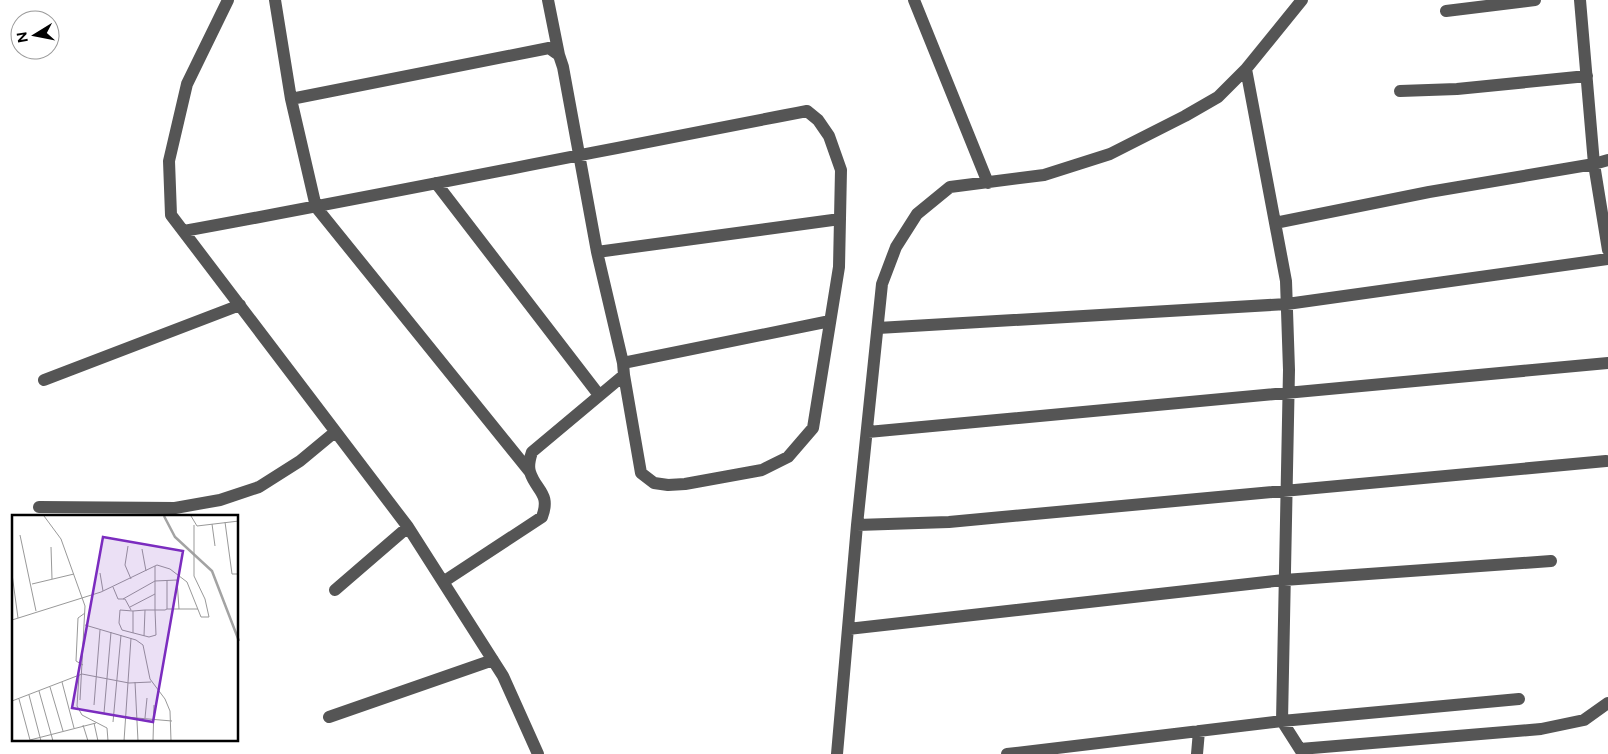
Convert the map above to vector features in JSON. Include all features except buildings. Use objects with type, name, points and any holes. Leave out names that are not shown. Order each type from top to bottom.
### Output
[{"type":"street","points":[[228,0],[187,84],[169,161],[171,215],[408,527],[503,676],[538,754]]},
{"type":"street","points":[[275,0],[291,99],[316,207],[530,472],[543,494],[545,507],[542,517],[443,582]]},
{"type":"street","points":[[184,231],[316,207],[579,155],[807,111],[818,120],[828,136],[840,170],[839,267],[813,428],[788,457],[762,470],[685,484],[668,485],[654,483],[642,473],[624,368],[597,252],[579,155],[563,67],[548,0]]},
{"type":"street","points":[[914,0],[988,183]]},
{"type":"street","points":[[837,754],[857,525],[882,284],[896,246],[917,214],[950,187],[1044,175],[1110,154],[1218,97],[1246,69],[1302,0]]},
{"type":"street","points":[[1446,11],[1535,0]]},
{"type":"street","points":[[1580,0],[1594,164],[1608,250]]},
{"type":"street","points":[[291,99],[549,48],[559,55]]},
{"type":"street","points":[[1246,69],[1286,281],[1289,393],[1282,721],[1302,752],[1541,729],[1584,720],[1608,702]]},
{"type":"street","points":[[1400,91],[1457,89],[1587,76]]},
{"type":"street","points":[[1275,223],[1429,192],[1608,160]]},
{"type":"street","points":[[436,183],[600,395]]},
{"type":"street","points":[[597,252],[840,219]]},
{"type":"street","points":[[878,328],[1287,304],[1608,259]]},
{"type":"street","points":[[44,380],[240,305]]},
{"type":"street","points":[[530,472],[529,460],[532,452],[600,395],[624,368],[830,321]]},
{"type":"street","points":[[868,432],[1608,362]]},
{"type":"street","points":[[39,507],[174,508],[220,500],[259,487],[300,461],[335,432]]},
{"type":"street","points":[[857,525],[949,522],[1606,461]]},
{"type":"street","points":[[335,590],[408,527]]},
{"type":"street","points":[[848,629],[1284,580],[1550,561]]},
{"type":"street","points":[[329,718],[493,660]]},
{"type":"street","points":[[1007,754],[1282,721],[1519,699]]},
{"type":"street","points":[[1197,754],[1199,731]]}]
